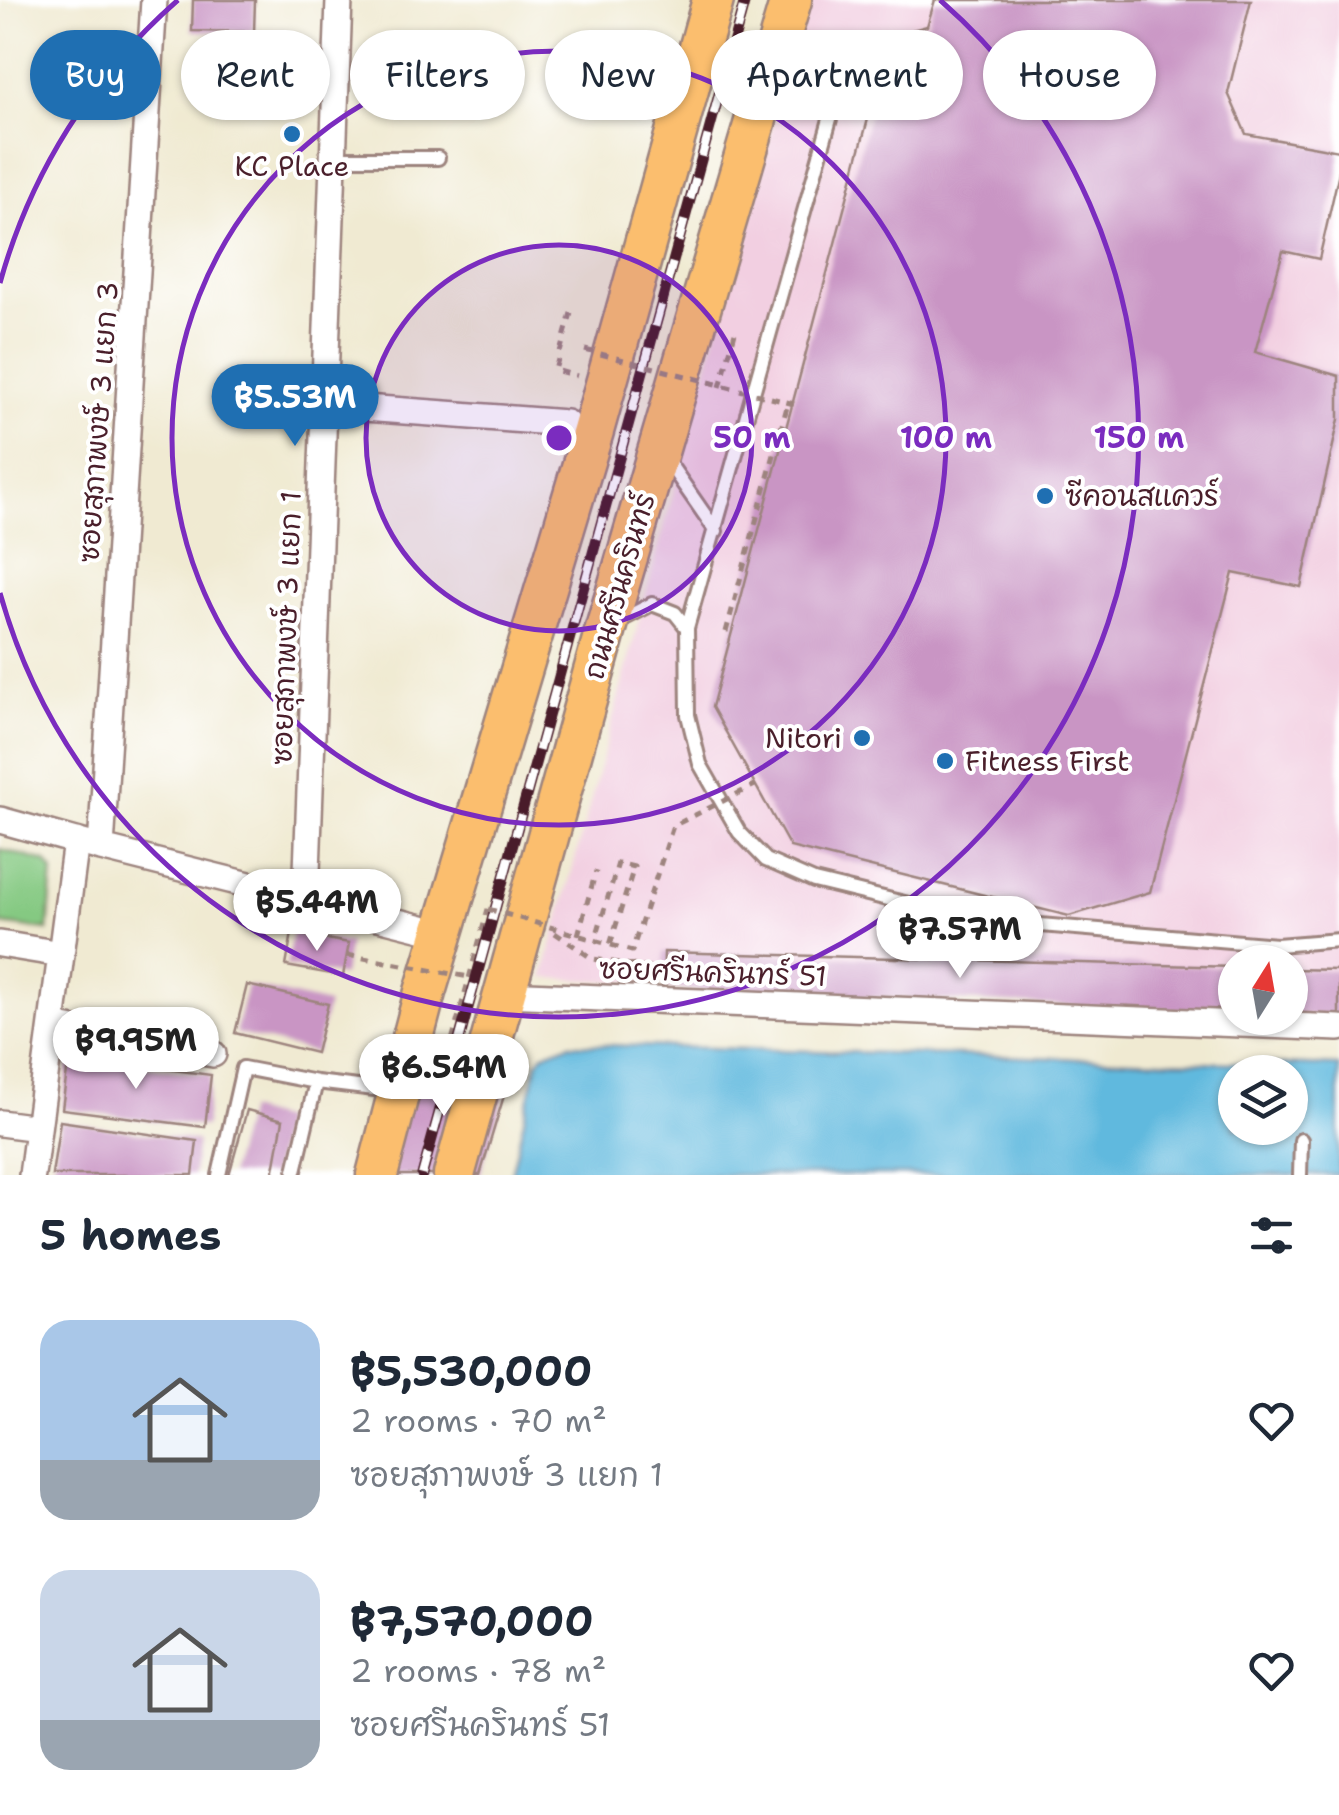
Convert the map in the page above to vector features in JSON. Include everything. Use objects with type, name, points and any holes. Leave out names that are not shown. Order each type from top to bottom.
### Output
[{"type":"main road","points":[[376,1175],[442,933],[593,431],[713,0]]},
{"type":"main road","name":"ถนนศรีนครินทร์","points":[[454,1175],[486,986],[604,632],[787,17]]},
{"type":"street","name":"ซอยสุภาพงษ์ 3 แยก 3","points":[[102,848],[154,0]]},
{"type":"street","name":"ซอยสุภาพงษ์ 3 แยก 1","points":[[306,899],[340,0]]},
{"type":"street","points":[[324,405],[566,423]]},
{"type":"street","points":[[0,820],[442,933]]},
{"type":"street","points":[[32,1175],[76,841]]},
{"type":"street","points":[[0,944],[62,954]]},
{"type":"street","name":"ซอยศรีนครินทร์ 51","points":[[486,986],[1339,1028]]},
{"type":"street","points":[[52,1026],[213,1054]]},
{"type":"street","points":[[0,1122],[38,1128]]},
{"type":"lane","points":[[787,17],[826,72],[832,112],[687,628],[688,714],[700,764],[739,832],[766,860],[814,881],[970,919],[1278,944],[1339,940]]},
{"type":"lane","points":[[334,158],[438,158]]},
{"type":"lane","points":[[660,449],[716,531]]},
{"type":"lane","points":[[604,632],[630,612],[652,604],[675,613],[687,628]]},
{"type":"lane","points":[[219,1175],[243,1068],[316,1082],[398,1091]]},
{"type":"lane","points":[[294,1175],[316,1082]]},
{"type":"lane","points":[[1300,1175],[1301,1145]]},
{"type":"path","points":[[566,373],[554,370],[571,313]]},
{"type":"path","points":[[720,386],[736,329]]},
{"type":"path","points":[[585,350],[791,404],[726,632]]},
{"type":"path","points":[[448,1055],[486,986],[488,909],[632,951],[673,826],[756,785]]},
{"type":"path","points":[[598,931],[618,863],[634,866],[610,945]]},
{"type":"path","points":[[578,936],[596,871]]},
{"type":"path","points":[[555,933],[593,959],[664,970]]},
{"type":"path","points":[[346,955],[486,986]]},
{"type":"shaded area","name":"ซีคอนสแควร์","points":[[806,0],[1339,0],[1339,1017],[1308,1016],[1308,945],[1218,945],[1218,1011],[543,978],[774,120],[963,120],[963,30],[798,30]]},
{"type":"green space","points":[[0,849],[46,862],[53,872],[48,930],[0,924]]},
{"type":"water","points":[[570,1044],[1218,1063],[1218,1145],[1308,1145],[1308,1065],[1339,1066],[1339,1175],[511,1175],[537,1063],[543,1054]]},
{"type":"building","points":[[193,0],[255,0],[254,30],[192,30]]},
{"type":"building","name":"ซีคอนสแควร์","points":[[935,0],[1251,0],[1228,93],[1246,134],[1339,151],[1339,172],[1319,259],[1283,251],[1255,352],[1339,376],[1339,419],[1301,587],[1233,573],[1150,892],[1069,916],[790,847],[712,707],[868,120],[963,120],[963,30],[912,30],[927,26]]},
{"type":"building","points":[[292,933],[349,943],[343,976],[286,966]]},
{"type":"building","points":[[664,952],[1218,967],[1218,1012],[663,989]]},
{"type":"building","points":[[1308,969],[1339,970],[1339,1017],[1308,1016]]},
{"type":"building","points":[[247,985],[328,1004],[316,1053],[235,1033]]},
{"type":"building","points":[[419,1047],[509,1079],[480,1175],[378,1175]]},
{"type":"building","points":[[69,1056],[211,1075],[205,1127],[62,1109]]},
{"type":"building","points":[[247,1110],[283,1120],[273,1175],[229,1175]]},
{"type":"building","points":[[60,1121],[197,1141],[193,1175],[52,1175]]},
{"type":"railway","points":[[422,1175],[745,0]]},
{"type":"place","name":"KC Place","points":[[292,134]]},
{"type":"place","name":"ซีคอนสแควร์","points":[[1045,496]]},
{"type":"place","name":"Nitori","points":[[862,738]]},
{"type":"place","name":"Fitness First","points":[[945,761]]}]
